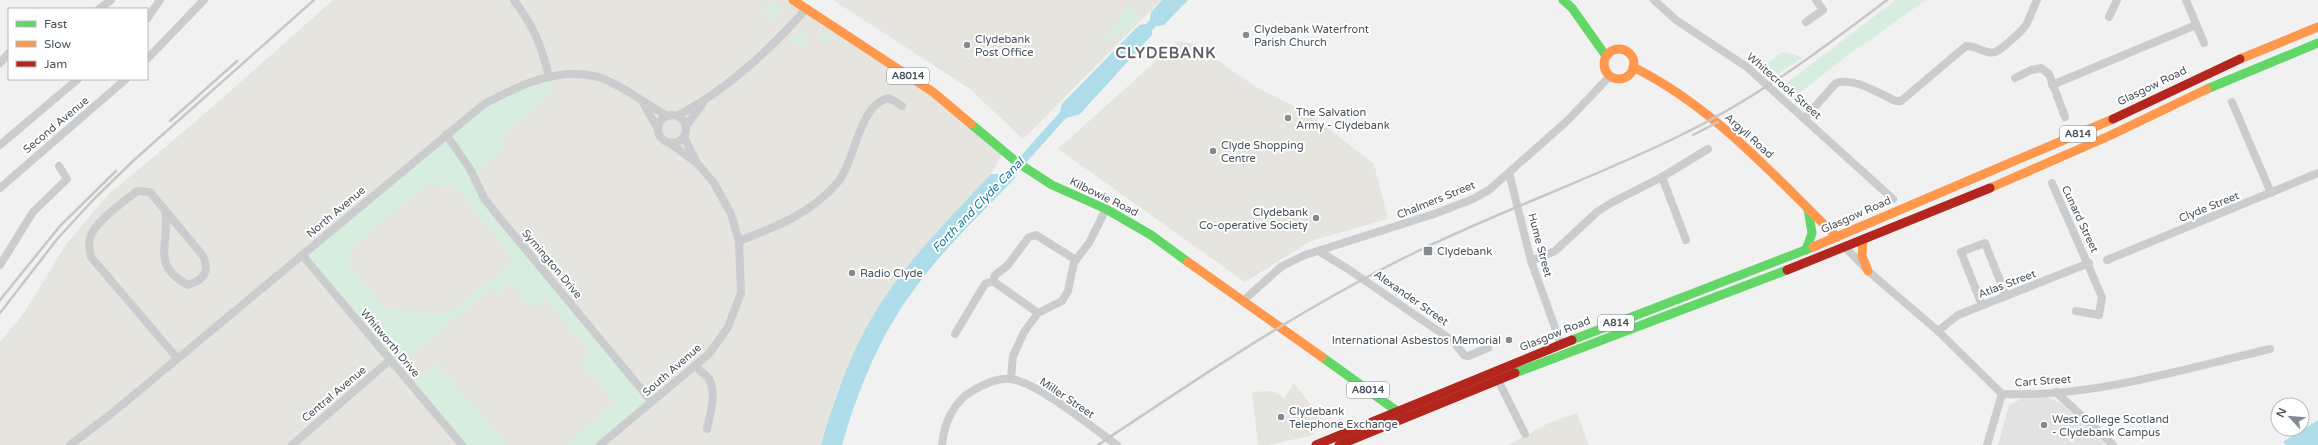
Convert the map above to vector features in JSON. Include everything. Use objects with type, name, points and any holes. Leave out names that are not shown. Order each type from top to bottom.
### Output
[{"type":"main road","name":"Kilbowie Road","points":[[793,0],[934,92],[1003,153],[1052,185],[1106,209],[1151,235],[1244,300],[1405,417]]},
{"type":"main road","points":[[1563,0],[1572,8],[1606,56]]},
{"type":"main road","name":"Glasgow Road","points":[[1397,411],[1561,344],[1806,250],[2073,137],[2216,69],[2318,27]]},
{"type":"main road","name":"Glasgow Road","points":[[1405,417],[1498,380],[1846,248],[2109,136],[2184,98],[2318,43]]},
{"type":"main road","points":[[1621,49],[1631,55],[1634,67],[1631,72],[1621,79],[1610,76],[1604,67],[1606,56],[1610,52],[1621,49]]},
{"type":"main road","name":"Argyll Road","points":[[1634,67],[1672,87],[1713,120],[1759,160],[1837,236],[1846,248]]},
{"type":"main road","points":[[1806,250],[1812,233],[1808,209]]},
{"type":"main road","points":[[1863,240],[1861,253],[1868,271]]},
{"type":"main road","points":[[1561,344],[1564,356]]},
{"type":"main road","name":"A814","points":[[1316,445],[1397,411]]},
{"type":"main road","name":"A814","points":[[1339,445],[1405,417]]},
{"type":"street","points":[[101,8],[111,0]]},
{"type":"street","points":[[148,17],[160,0]]},
{"type":"street","points":[[148,58],[204,0]]},
{"type":"street","points":[[514,0],[533,27],[544,56],[548,78]]},
{"type":"street","name":"Whitecrook Street","points":[[1654,0],[1676,20],[1747,67],[1893,199]]},
{"type":"street","points":[[1806,22],[1822,10],[1816,0]]},
{"type":"street","points":[[1805,118],[1836,83],[1841,81],[1850,82],[1896,101],[1901,101],[1966,46],[1973,45],[1989,52],[1995,52],[2002,48],[2025,27],[2037,0]]},
{"type":"street","points":[[2109,17],[2116,0]]},
{"type":"street","points":[[2186,0],[2204,43]]},
{"type":"street","points":[[705,101],[686,126],[684,137],[678,142],[670,143],[662,138],[658,129],[661,121],[668,116],[677,116],[705,101],[777,42],[806,9]]},
{"type":"street","points":[[2052,85],[2196,25]]},
{"type":"street","points":[[0,63],[8,54]]},
{"type":"street","points":[[2015,78],[2031,70],[2041,68],[2049,74],[2065,117]]},
{"type":"street","name":"North Avenue","points":[[70,445],[111,414],[446,134],[484,104],[522,84],[562,74],[598,77],[627,91],[642,102],[668,116]]},
{"type":"street","name":"Chalmers Street","points":[[1244,300],[1282,266],[1305,254],[1397,227],[1472,199],[1489,190],[1567,121],[1610,76]]},
{"type":"street","points":[[0,145],[77,80]]},
{"type":"street","name":"Second Avenue","points":[[0,188],[125,80]]},
{"type":"street","points":[[739,240],[791,221],[801,214],[839,182],[864,121],[875,106],[885,98],[889,98],[902,106]]},
{"type":"street","name":"North Avenue","points":[[642,102],[658,129]]},
{"type":"street","points":[[2232,102],[2271,193]]},
{"type":"street","points":[[677,116],[686,126]]},
{"type":"street","name":"Symington Drive","points":[[446,134],[470,169],[484,198],[652,402]]},
{"type":"street","name":"South Avenue","points":[[600,445],[709,354],[728,327],[741,293],[739,240],[731,214],[714,183],[698,164],[684,137]]},
{"type":"street","name":"South Avenue","points":[[670,143],[698,164]]},
{"type":"street","points":[[1531,261],[1555,251],[1597,212],[1611,203],[1662,177],[1708,149]]},
{"type":"street","points":[[0,265],[33,212],[67,179],[59,166]]},
{"type":"street","name":"Hume Street","points":[[1509,173],[1531,261],[1551,322],[1561,344]]},
{"type":"street","name":"Clyde Street","points":[[2107,260],[2318,173]]},
{"type":"street","points":[[1662,177],[1686,240]]},
{"type":"street","name":"Cunard Street","points":[[2052,183],[2089,264],[2102,297],[2099,315],[2076,311]]},
{"type":"street","points":[[165,210],[167,221],[163,256],[165,265],[178,280],[188,285],[200,281],[207,269],[203,256],[165,210],[150,192],[137,191],[95,228],[90,237],[89,247],[91,257],[177,358]]},
{"type":"street","points":[[942,445],[943,433],[953,408],[965,394],[993,381],[1011,378],[1013,356],[1024,332],[1038,313],[1062,302],[1068,291],[1070,275],[1076,260],[1089,243],[1106,209]]},
{"type":"street","points":[[993,281],[995,275],[1007,266],[1029,237],[1036,235],[1076,260]]},
{"type":"street","points":[[1982,305],[1961,252],[1985,243],[2006,296]]},
{"type":"street","name":"Cart Street","points":[[1846,248],[1868,271],[1938,331],[2002,394],[2026,395],[2102,387],[2270,349]]},
{"type":"street","name":"Alexander Street","points":[[1319,251],[1361,277],[1454,341],[1464,355],[1468,356],[1488,348]]},
{"type":"street","name":"Whitworth Drive","points":[[302,255],[462,445]]},
{"type":"street","name":"Atlas Street","points":[[1938,331],[1949,320],[1982,305],[2089,264]]},
{"type":"street","points":[[993,281],[1038,313]]},
{"type":"street","points":[[954,334],[985,284],[993,281]]},
{"type":"street","name":"Central Avenue","points":[[292,445],[390,360]]},
{"type":"street","points":[[695,366],[708,379],[712,393],[706,429]]},
{"type":"street","name":"Miller Street","points":[[1011,378],[1038,389],[1117,445]]},
{"type":"street","points":[[1498,380],[1525,434]]},
{"type":"street","points":[[2056,392],[2113,445]]},
{"type":"street","points":[[1987,445],[2002,394]]},
{"type":"shaded area","points":[[333,0],[793,0],[933,92],[1003,153],[991,174],[943,225],[901,274],[870,321],[838,389],[821,445],[0,445],[0,342],[24,313],[67,243],[108,195],[202,116]]},
{"type":"shaded area","points":[[833,0],[1161,0],[1023,139],[970,89]]},
{"type":"shaded area","points":[[1178,41],[1195,44],[1254,86],[1310,114],[1374,164],[1388,219],[1311,241],[1245,282],[1058,149]]},
{"type":"shaded area","points":[[1294,383],[1322,419],[1313,435],[1269,445],[1258,445],[1252,392],[1273,391],[1284,398]]},
{"type":"shaded area","name":"West College Scotland - Clydebank Campus","points":[[2046,397],[2061,403],[2106,445],[1998,445],[2009,405],[2021,399]]},
{"type":"shaded area","points":[[1577,413],[1589,445],[1508,445],[1547,424]]},
{"type":"green space","points":[[1896,0],[1926,0],[1847,56],[1793,98],[1781,87]]},
{"type":"green space","points":[[769,3],[775,3],[780,8],[778,17],[775,19],[769,19],[764,14],[764,8]]},
{"type":"green space","points":[[1129,5],[1139,16],[1130,26],[1101,44]]},
{"type":"green space","points":[[817,28],[836,38],[819,43],[822,35]]},
{"type":"green space","points":[[806,29],[804,38],[809,45],[798,46],[789,43]]},
{"type":"green space","points":[[1782,52],[1803,57],[1778,74],[1765,65]]},
{"type":"green space","points":[[549,77],[552,93],[499,139],[506,148],[474,177],[484,198],[652,402],[600,445],[565,445],[615,402],[580,363],[591,353],[544,298],[532,308],[510,283],[497,294],[491,288],[397,368],[302,255],[484,104]],"holes":[[[427,184],[456,189],[510,255],[509,265],[448,314],[385,308],[349,264],[350,249]]]},
{"type":"green space","points":[[437,363],[508,445],[462,445],[411,385]]},
{"type":"water","name":"Forth and Clyde Canal","points":[[1162,0],[1188,0],[1164,25],[1156,26],[1152,30],[1152,35],[1080,114],[1066,118],[1015,175],[1015,178],[936,261],[901,309],[880,345],[855,404],[842,445],[821,445],[836,397],[848,366],[870,321],[896,281],[926,244],[991,174],[1004,174],[1010,168],[1060,112],[1062,104],[1139,25],[1146,24],[1150,20],[1151,12]]},
{"type":"water","points":[[2318,420],[2318,445],[2286,445],[2283,442],[2291,437],[2310,437],[2310,425]]},
{"type":"railway","points":[[0,313],[58,238],[94,199],[133,161],[314,0]]},
{"type":"railway","points":[[1098,445],[1253,344],[1332,296],[1372,274],[1479,223],[1645,152],[1705,123],[1786,74],[1887,0]]},
{"type":"railway","points":[[170,121],[237,61]]},
{"type":"railway","points":[[1693,135],[1718,122]]},
{"type":"railway","points":[[0,300],[60,226],[116,171]]},
{"type":"traffic: fast","points":[[1563,0],[1572,8],[1606,56]]},
{"type":"traffic: fast","points":[[2207,89],[2318,43]]},
{"type":"traffic: fast","points":[[971,124],[1018,163],[1052,185],[1106,209],[1151,235],[1188,262]]},
{"type":"traffic: fast","points":[[1806,250],[1812,233],[1808,209]]},
{"type":"traffic: fast","points":[[1572,340],[1813,247]]},
{"type":"traffic: fast","points":[[1515,373],[1787,270]]},
{"type":"traffic: fast","points":[[1322,357],[1401,414]]},
{"type":"traffic: slow","points":[[793,0],[933,92],[971,124]]},
{"type":"traffic: slow","points":[[2240,59],[2318,27]]},
{"type":"traffic: slow","points":[[1619,49],[1625,50],[1633,58],[1634,64],[1633,70],[1625,78],[1619,79],[1613,78],[1605,70],[1604,64],[1605,58],[1613,50],[1619,49]]},
{"type":"traffic: slow","points":[[1633,67],[1662,83],[1716,122],[1766,167],[1837,237]]},
{"type":"traffic: slow","points":[[1990,188],[2109,136],[2207,89]]},
{"type":"traffic: slow","points":[[1813,247],[2113,119]]},
{"type":"traffic: slow","points":[[1863,240],[1862,256],[1868,271]]},
{"type":"traffic: slow","points":[[1188,262],[1322,357]]},
{"type":"traffic: jam","points":[[2113,119],[2240,59]]},
{"type":"traffic: jam","points":[[1787,270],[1990,188]]},
{"type":"traffic: jam","points":[[1316,445],[1572,340]]},
{"type":"traffic: jam","points":[[1339,445],[1515,373]]},
{"type":"place","name":"Clydebank Waterfront Parish Church","points":[[1246,35]]},
{"type":"place","name":"Clydebank Post Office","points":[[967,45]]},
{"type":"place","name":"The Salvation Army - Clydebank","points":[[1288,118]]},
{"type":"place","name":"Clyde Shopping Centre","points":[[1213,151]]},
{"type":"place","name":"Clydebank Co-operative Society","points":[[1316,218]]},
{"type":"place","name":"Clydebank","points":[[1428,251]]},
{"type":"place","name":"Radio Clyde","points":[[852,273]]},
{"type":"place","name":"International Asbestos Memorial","points":[[1509,340]]},
{"type":"place","name":"Clydebank Telephone Exchange","points":[[1281,417]]},
{"type":"place","name":"West College Scotland - Clydebank Campus","points":[[2044,425]]},
{"type":"district","name":"CLYDEBANK","points":[[1166,53]]}]
